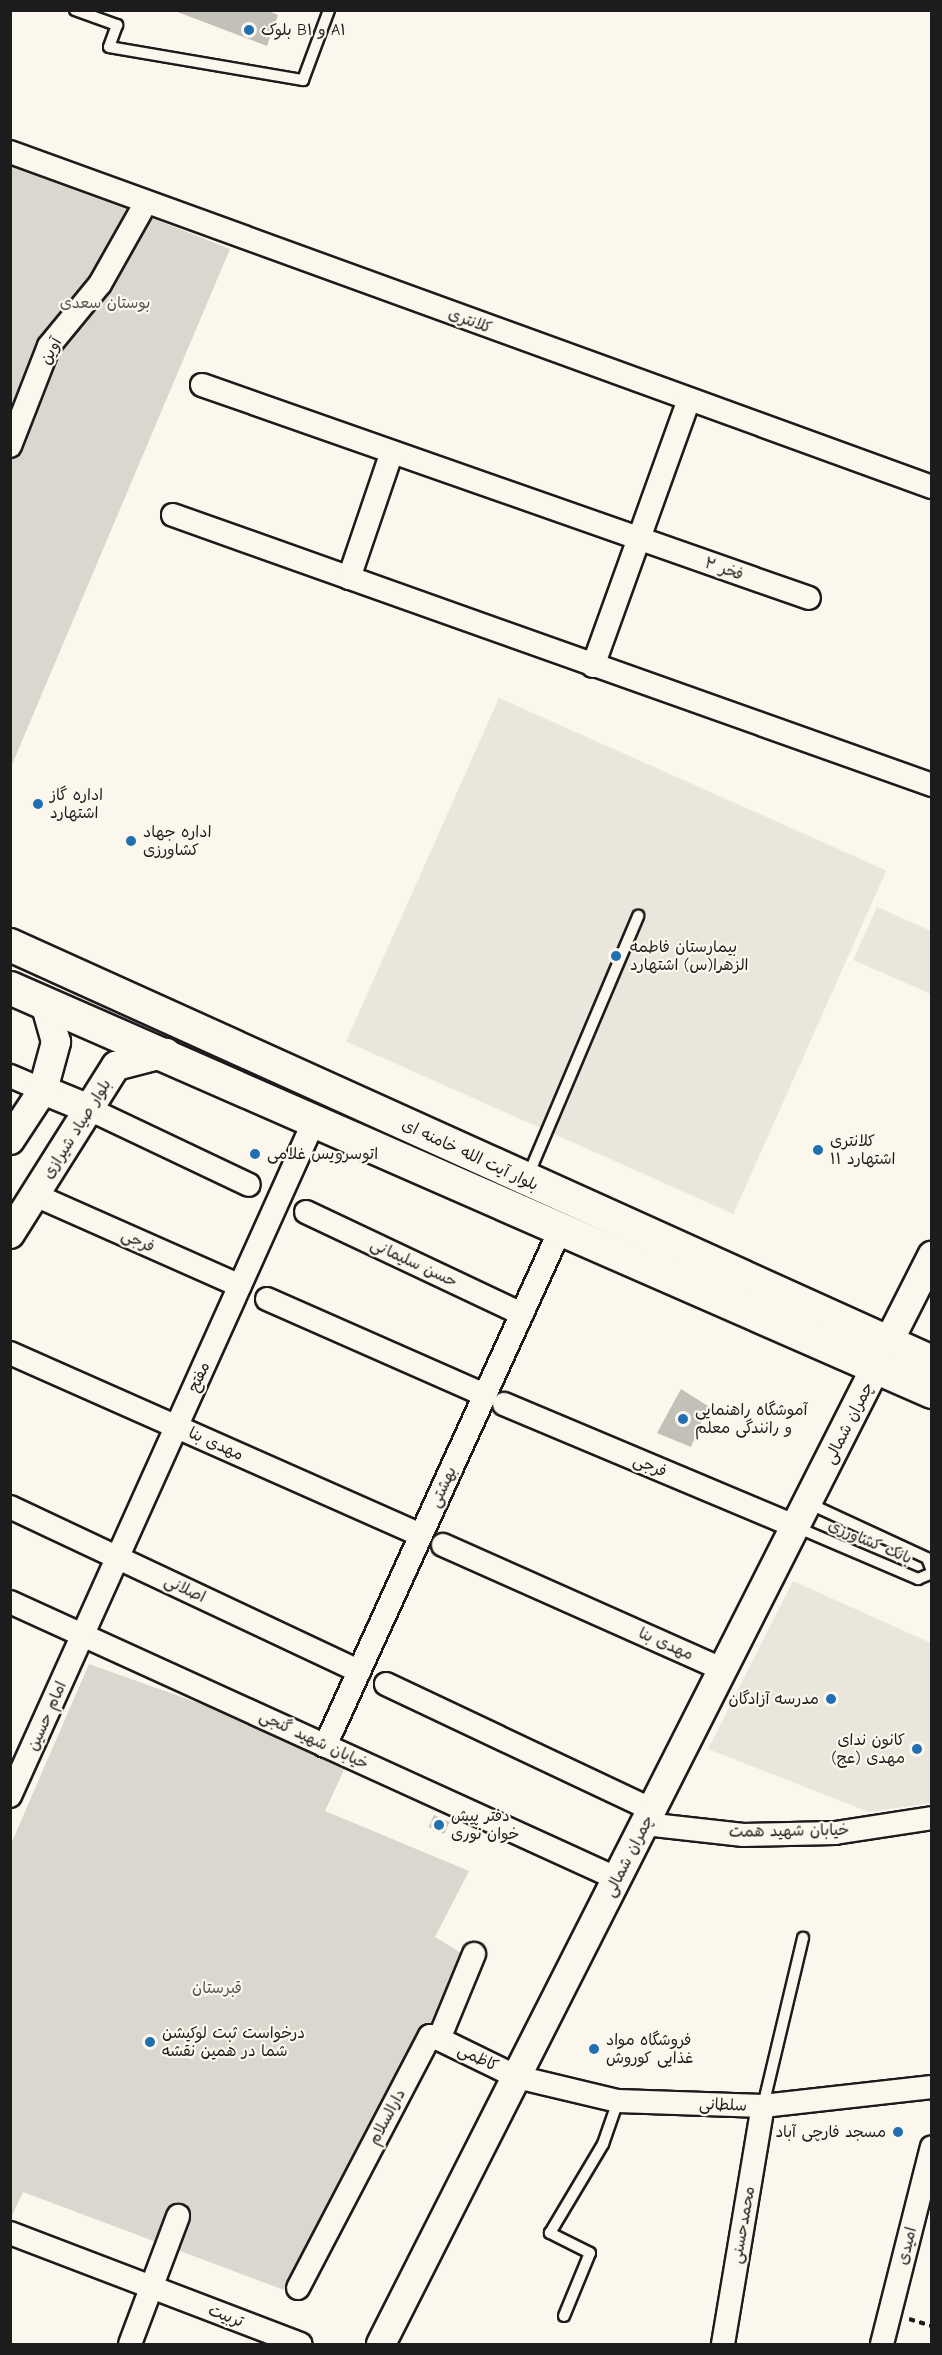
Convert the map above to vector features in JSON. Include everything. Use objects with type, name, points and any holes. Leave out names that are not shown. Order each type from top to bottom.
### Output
[{"type":"main road","name":"بلوار آیت الله خامنه ای","points":[[10,945],[526,1181],[883,1356],[932,1392]]},
{"type":"main road","name":"بلوار آیت الله خامنه ای","points":[[10,988],[166,1053],[561,1228],[883,1356],[932,1362]]},
{"type":"street","name":"کلانتری","points":[[10,152],[145,204],[932,487]]},
{"type":"street","name":"آوین","points":[[10,446],[50,346],[100,284],[145,204]]},
{"type":"street","name":"فخر ۲","points":[[202,385],[808,598]]},
{"type":"street","points":[[593,666],[689,400]]},
{"type":"street","points":[[349,578],[392,452]]},
{"type":"street","points":[[173,515],[932,785]]},
{"type":"street","points":[[10,1140],[43,1090],[56,1042],[45,1003]]},
{"type":"street","name":"بلوار صیاد شیرازی","points":[[10,1234],[36,1195],[87,1108],[116,1066],[166,1053]]},
{"type":"street","points":[[10,1076],[87,1108],[249,1185]]},
{"type":"street","name":"مفتح","points":[[83,1635],[315,1119]]},
{"type":"street","name":"فرجی","points":[[36,1195],[240,1286]]},
{"type":"street","name":"حسن سلیمانی","points":[[306,1212],[522,1314]]},
{"type":"street","name":"بهشتی","points":[[325,1746],[421,1535],[495,1400],[522,1314],[561,1228]]},
{"type":"street","name":"چمران شمالی","points":[[383,2344],[932,1256]]},
{"type":"street","name":"فرجی","points":[[267,1299],[495,1400],[802,1515]]},
{"type":"street","name":"مهدی بنا","points":[[10,1353],[421,1535]]},
{"type":"street","name":"اصلانی","points":[[10,1507],[359,1671]]},
{"type":"street","name":"مهدی بنا","points":[[443,1545],[724,1670]]},
{"type":"street","name":"خیابان شهید گنجی","points":[[10,1602],[618,1879]]},
{"type":"street","name":"امام حسین","points":[[10,1796],[83,1635]]},
{"type":"street","points":[[386,1684],[649,1817]]},
{"type":"street","name":"خیابان شهید همت","points":[[649,1817],[743,1835],[835,1833],[932,1818]]},
{"type":"street","name":"دارالسلام","points":[[298,2288],[430,2036],[439,2039],[474,1954]]},
{"type":"street","name":"کاظمی","points":[[439,2039],[517,2077]]},
{"type":"street","name":"سلطانی","points":[[517,2077],[618,2101],[763,2106],[932,2086]]},
{"type":"street","name":"محمدحسنی","points":[[723,2344],[763,2106]]},
{"type":"street","name":"امیدی","points":[[882,2344],[932,2147]]},
{"type":"street","points":[[130,2344],[178,2216]]},
{"type":"street","name":"تربیت","points":[[10,2233],[300,2344]]},
{"type":"lane","points":[[75,10],[117,25],[109,47],[303,80],[329,10]]},
{"type":"lane","points":[[526,1181],[639,916]]},
{"type":"lane","name":"بانک کشاورزی","points":[[802,1515],[927,1558],[932,1572],[918,1579],[802,1515]]},
{"type":"lane","points":[[763,2106],[802,1938]]},
{"type":"lane","points":[[564,2316],[590,2253],[550,2233],[603,2145],[618,2101]]},
{"type":"shaded area","name":"بیمارستان فاطمه الزهرا(س) اشتهارد","points":[[499,698],[886,870],[733,1214],[346,1041]]},
{"type":"shaded area","points":[[877,907],[931,931],[931,994],[853,960]]},
{"type":"shaded area","name":"مدرسه آزادگان","points":[[793,1581],[931,1643],[931,1803],[869,1812],[708,1749]]},
{"type":"green space","name":"بوستان سعدی","points":[[11,162],[230,249],[11,767]]},
{"type":"green space","name":"قبرستان","points":[[89,1664],[350,1757],[325,1811],[469,1871],[435,1937],[461,1953],[432,2023],[284,2290],[23,2192],[11,2218],[11,1844]]},
{"type":"building","name":"بلوک B۱ و A۱","points":[[172,10],[266,10],[278,15],[267,46]]},
{"type":"building","name":"آموشگاه راهنمایی و رانندگی معلم","points":[[681,1389],[708,1406],[691,1447],[657,1433]]},
{"type":"building","name":"دفتر پیش خوان نوری","points":[[434,1815],[450,1822],[444,1834],[429,1827]]},
{"type":"place","name":"بلوک B۱ و A۱","points":[[249,30]]},
{"type":"place","name":"اداره گاز اشتهارد","points":[[38,804]]},
{"type":"place","name":"اداره جهاد کشاورزی","points":[[131,841]]},
{"type":"place","name":"بیمارستان فاطمه الزهرا(س) اشتهارد","points":[[616,956]]},
{"type":"place","name":"کلانتری ۱۱ اشتهارد","points":[[818,1150]]},
{"type":"place","name":"اتوسرویس غلامی","points":[[255,1154]]},
{"type":"place","name":"آموشگاه راهنمایی و رانندگی معلم","points":[[683,1419]]},
{"type":"place","name":"مدرسه آزادگان","points":[[831,1699]]},
{"type":"place","name":"کانون ندای مهدی (عج)","points":[[917,1749]]},
{"type":"place","name":"دفتر پیش خوان نوری","points":[[439,1825]]},
{"type":"place","name":"درخواست ثبت لوکیشن شما در همین نقشه","points":[[150,2042]]},
{"type":"place","name":"فروشگاه مواد غذایی کوروش","points":[[594,2049]]},
{"type":"place","name":"مسجد فارچی آباد","points":[[898,2132]]}]
